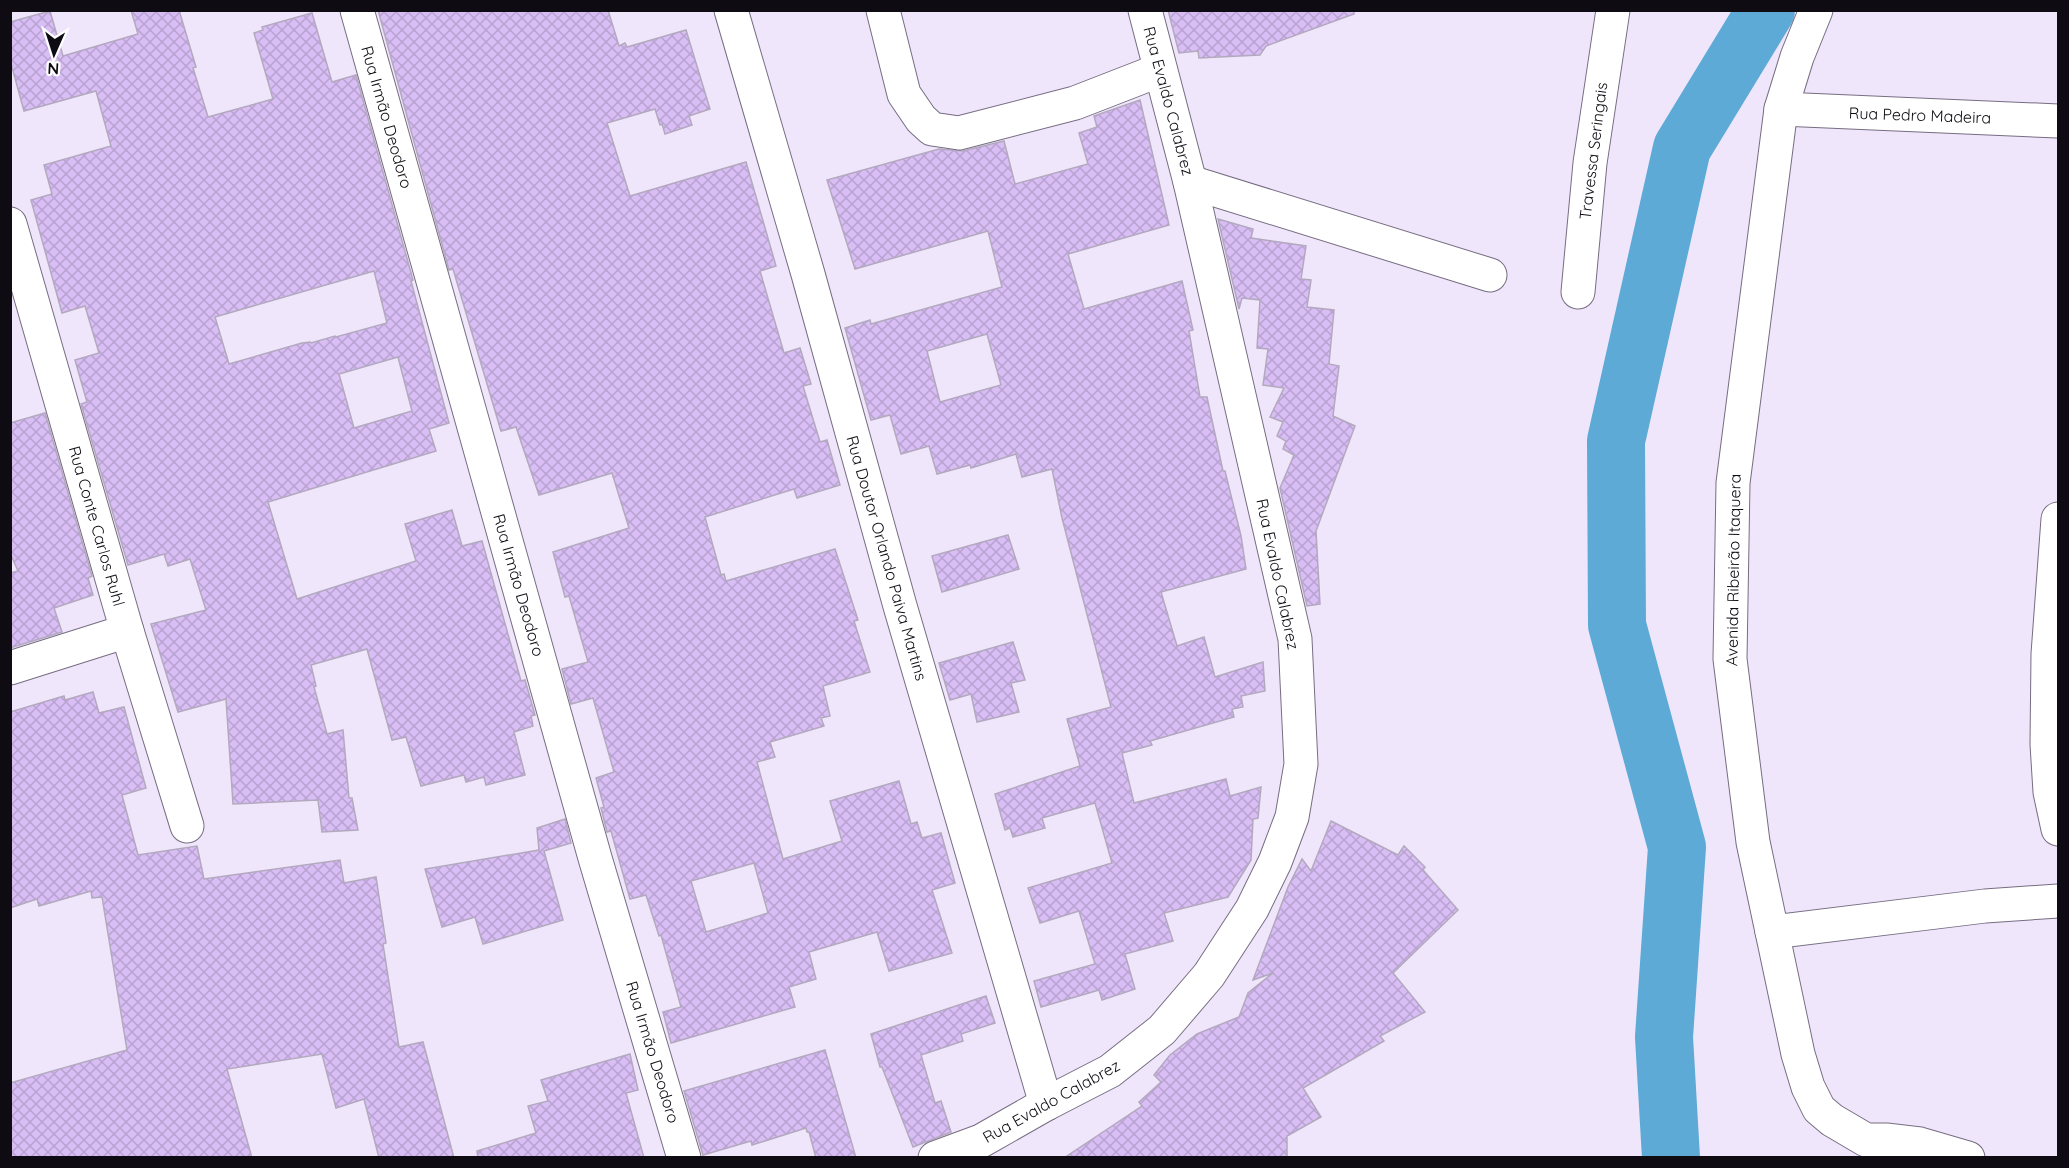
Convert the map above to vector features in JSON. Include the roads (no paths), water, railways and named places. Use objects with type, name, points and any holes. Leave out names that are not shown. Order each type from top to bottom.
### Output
[{"type":"street","name":"Rua Irmão Deodoro","points":[[357,10],[595,858],[684,1158]]},
{"type":"street","name":"Rua Doutor Orlando Paiva Martins","points":[[731,10],[811,285],[903,618],[1046,1104]]},
{"type":"street","points":[[883,10],[904,94],[921,119],[932,129],[959,133],[1075,103],[1160,70]]},
{"type":"street","name":"Rua Evaldo Calabrez","points":[[935,1158],[981,1141],[1110,1071],[1162,1030],[1209,975],[1252,909],[1275,862],[1292,817],[1301,764],[1295,639],[1190,182],[1145,10]]},
{"type":"street","name":"Travessa Seringais","points":[[1578,292],[1590,163],[1613,10]]},
{"type":"street","name":"Avenida Ribeirão Itaquera","points":[[1816,10],[1797,57],[1781,109],[1733,483],[1730,659],[1749,819],[1784,996],[1808,1087],[1819,1109],[1862,1149],[1886,1140],[1920,1144],[1968,1158]]},
{"type":"street","name":"Rua Pedro Madeira","points":[[1781,109],[2058,121]]},
{"type":"street","points":[[1190,182],[1490,275]]},
{"type":"street","name":"Rua Conte Carlos Ruhl","points":[[10,224],[127,631],[187,826]]},
{"type":"street","points":[[2058,519],[2048,654],[2053,690],[2047,744],[2049,792],[2058,829]]},
{"type":"street","points":[[10,668],[127,631]]},
{"type":"street","points":[[1772,932],[1986,906],[2058,902]]},
{"type":"waterway","points":[[1671,1158],[1664,1037],[1677,847],[1617,625],[1616,441],[1682,148],[1766,10]]}]
